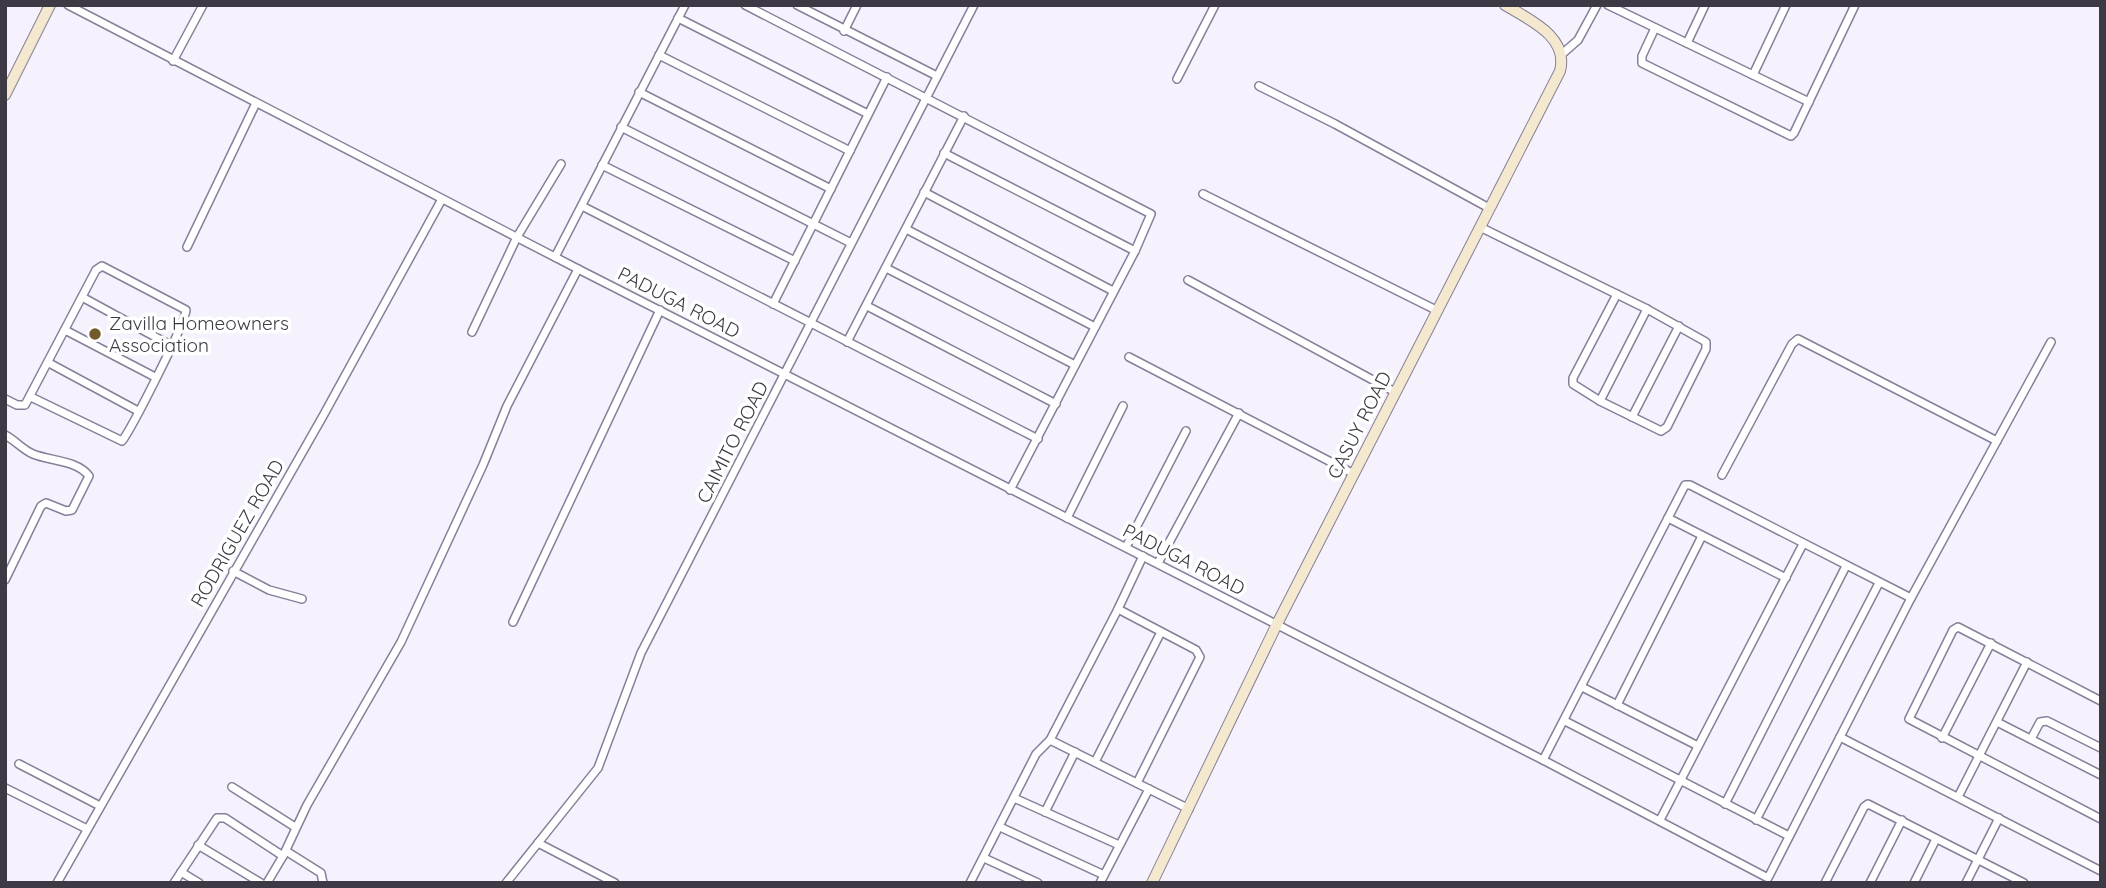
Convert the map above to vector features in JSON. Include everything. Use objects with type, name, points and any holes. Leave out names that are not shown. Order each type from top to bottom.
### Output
[{"type":"street","points":[[5,95],[50,5]]},
{"type":"street","name":"PADUGA ROAD","points":[[68,5],[578,269],[785,372],[1010,490],[1660,820],[1768,878],[1789,836]]},
{"type":"street","points":[[173,61],[203,5]]},
{"type":"street","points":[[555,257],[685,5]]},
{"type":"street","points":[[745,5],[1149,211],[1150,218],[1135,251],[1010,490]]},
{"type":"street","points":[[797,5],[937,76]]},
{"type":"street","points":[[844,31],[857,5]]},
{"type":"street","name":"CAIMITO ROAD","points":[[506,883],[592,777],[602,760],[641,653],[974,5]]},
{"type":"street","points":[[1177,79],[1215,5]]},
{"type":"street","points":[[1508,6],[1547,32],[1558,44],[1562,54],[1578,40],[1597,5]]},
{"type":"street","points":[[1608,5],[1809,102]]},
{"type":"street","points":[[1687,43],[1705,5]]},
{"type":"street","points":[[1753,75],[1786,5]]},
{"type":"street","points":[[1655,28],[1642,56],[1642,63],[1788,136],[1794,133],[1855,5]]},
{"type":"street","points":[[678,19],[867,114]]},
{"type":"street","name":"CASUY ROAD","points":[[1152,883],[1277,624],[1556,81],[1562,54]]},
{"type":"street","points":[[659,55],[850,151]]},
{"type":"street","points":[[773,304],[887,78]]},
{"type":"street","points":[[1259,86],[1489,208]]},
{"type":"street","points":[[639,92],[831,189]]},
{"type":"street","points":[[187,247],[256,103]]},
{"type":"street","points":[[847,342],[964,116]]},
{"type":"street","points":[[621,127],[851,243]]},
{"type":"street","points":[[944,153],[1135,251]]},
{"type":"street","points":[[472,332],[517,237],[561,164]]},
{"type":"street","points":[[602,165],[795,261]]},
{"type":"street","points":[[924,192],[1114,290]]},
{"type":"street","points":[[1203,194],[1436,310]]},
{"type":"street","name":"RODRIGUEZ ROAD","points":[[57,883],[323,416],[442,199]]},
{"type":"street","points":[[582,206],[1038,439]]},
{"type":"street","points":[[1480,227],[1617,294],[1647,309],[1703,339],[1707,345],[1667,426],[1661,431],[1575,387],[1572,381],[1617,294]]},
{"type":"street","points":[[906,229],[1095,327]]},
{"type":"street","points":[[5,399],[23,406],[31,397],[96,270],[102,265],[184,307],[186,317],[124,440],[119,441],[31,397]]},
{"type":"street","points":[[886,268],[1075,365]]},
{"type":"street","points":[[267,883],[284,854],[295,827],[401,642],[483,465],[507,406],[578,269]]},
{"type":"street","points":[[1188,281],[1395,392]]},
{"type":"street","points":[[82,297],[172,346]]},
{"type":"street","points":[[867,306],[1056,404]]},
{"type":"street","points":[[1600,401],[1647,309]]},
{"type":"street","points":[[513,622],[660,310]]},
{"type":"street","points":[[1632,418],[1679,326]]},
{"type":"street","points":[[65,330],[155,377]]},
{"type":"street","points":[[1722,475],[1792,344],[1798,339],[1997,441]]},
{"type":"street","points":[[1564,721],[1789,836],[1911,598],[2051,342]]},
{"type":"street","points":[[1129,357],[1354,474]]},
{"type":"street","points":[[49,363],[138,411]]},
{"type":"street","points":[[1067,518],[1123,406]]},
{"type":"street","points":[[1158,563],[1239,413]]},
{"type":"street","points":[[1126,547],[1186,431]]},
{"type":"street","points":[[5,435],[32,454],[70,464],[89,474],[89,479],[72,510],[66,511],[46,503],[41,506],[5,580]]},
{"type":"street","points":[[1543,760],[1683,488],[1690,485],[1911,598]]},
{"type":"street","points":[[1668,518],[1786,578]]},
{"type":"street","points":[[1617,705],[1702,536]]},
{"type":"street","points":[[1660,820],[1803,544]]},
{"type":"street","points":[[970,883],[1039,750],[1050,740],[1143,556]]},
{"type":"street","points":[[1725,804],[1846,566]]},
{"type":"street","points":[[233,572],[269,590],[302,599]]},
{"type":"street","points":[[1756,820],[1879,583]]},
{"type":"street","points":[[1118,609],[1196,650],[1200,657],[1138,783]]},
{"type":"street","points":[[2101,701],[1960,627],[1953,630],[1909,719],[2101,820]]},
{"type":"street","points":[[1095,762],[1161,632]]},
{"type":"street","points":[[1942,738],[1991,643]]},
{"type":"street","points":[[1958,797],[2027,662]]},
{"type":"street","points":[[1582,687],[1698,746]]},
{"type":"street","points":[[2031,739],[2040,722],[2047,721],[2101,748]]},
{"type":"street","points":[[1997,722],[2101,775]]},
{"type":"street","points":[[1840,737],[2101,871]]},
{"type":"street","points":[[1050,740],[1189,809]]},
{"type":"street","points":[[1045,812],[1075,752]]},
{"type":"street","points":[[19,764],[100,806]]},
{"type":"street","points":[[232,787],[295,827]]},
{"type":"street","points":[[5,788],[87,829]]},
{"type":"street","points":[[1000,827],[1102,879],[1149,789]]},
{"type":"street","points":[[1014,798],[1119,845]]},
{"type":"street","points":[[1825,883],[1865,805],[1870,804],[2022,882]]},
{"type":"street","points":[[174,883],[214,820],[221,817],[321,873],[323,883]]},
{"type":"street","points":[[1966,883],[1999,818]]},
{"type":"street","points":[[1870,883],[1902,820]]},
{"type":"street","points":[[1914,883],[1936,839]]},
{"type":"street","points":[[538,843],[615,883]]},
{"type":"street","points":[[198,845],[261,883]]},
{"type":"street","points":[[984,858],[1038,883]]},
{"type":"street","points":[[181,872],[199,883]]},
{"type":"place","name":"Zavilla Homeowners Association","points":[[95,334]]}]
